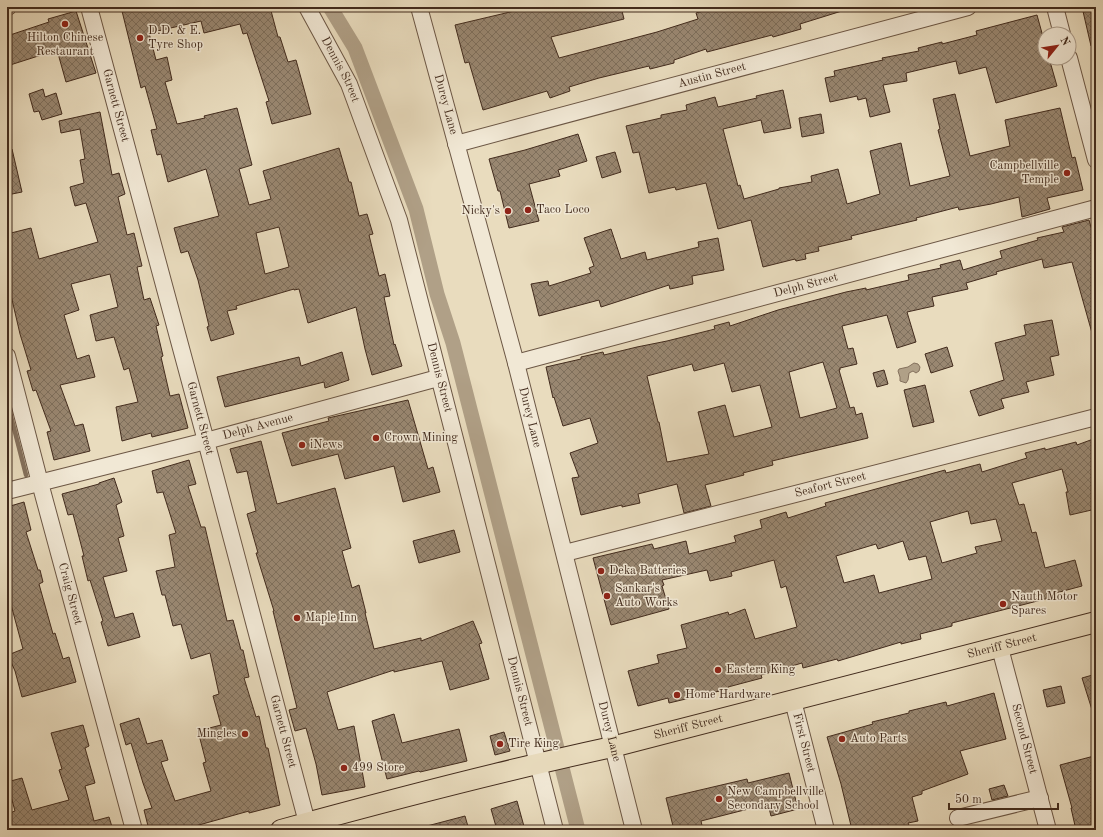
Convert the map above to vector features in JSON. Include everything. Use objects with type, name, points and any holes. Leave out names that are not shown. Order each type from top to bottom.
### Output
[{"type":"main road","name":"Sheriff Street","points":[[281,830],[308,826],[361,807],[612,747],[1096,622]]},
{"type":"street","name":"Garnett Street","points":[[89,7],[308,826]]},
{"type":"street","name":"Dennis Street","points":[[306,7],[349,84],[399,220],[438,378],[555,830]]},
{"type":"street","name":"Durey Lane","points":[[419,7],[516,363],[634,830]]},
{"type":"street","name":"Austin Street","points":[[456,144],[968,7]]},
{"type":"street","points":[[1055,7],[1060,26]]},
{"type":"street","points":[[1071,66],[1096,160]]},
{"type":"street","name":"Delph Street","points":[[516,363],[1096,208]]},
{"type":"street","name":"Craig Street","points":[[7,356],[134,830]]},
{"type":"street","name":"Delph Avenue","points":[[7,492],[206,441],[438,378]]},
{"type":"street","name":"Seafort Street","points":[[565,553],[1096,417]]},
{"type":"street","name":"Second Street","points":[[1000,648],[1048,830]]},
{"type":"street","name":"First Street","points":[[793,701],[826,830]]},
{"type":"street","points":[[958,818],[1040,798]]},
{"type":"shaded area","points":[[914,363],[918,364],[920,367],[919,371],[916,373],[913,371],[909,373],[906,383],[900,381],[899,369],[908,367]]},
{"type":"building","points":[[121,7],[270,7],[278,37],[280,37],[288,62],[296,60],[311,114],[272,124],[266,102],[269,101],[247,33],[243,34],[240,24],[204,33],[201,21],[149,33],[156,60],[167,57],[172,80],[165,82],[177,124],[205,118],[204,116],[237,108],[252,165],[239,169],[249,205],[271,199],[263,171],[339,148],[349,182],[351,182],[359,216],[367,214],[373,234],[369,235],[379,276],[385,274],[390,296],[384,297],[394,345],[395,344],[402,366],[372,375],[356,307],[308,323],[299,289],[294,289],[236,306],[237,309],[227,311],[234,334],[211,341],[198,280],[188,251],[181,253],[174,228],[219,216],[206,169],[168,182],[161,154],[157,155],[151,130],[157,129],[145,86],[141,88]],"holes":[[[279,227],[289,267],[265,274],[256,233]]]},
{"type":"building","points":[[527,7],[621,7],[624,19],[551,37],[559,58],[657,32],[698,19],[696,13],[716,7],[845,7],[845,10],[800,24],[801,29],[773,37],[772,35],[707,52],[706,49],[674,60],[674,63],[650,69],[649,66],[599,78],[569,87],[570,91],[550,98],[547,91],[483,110],[469,62],[465,63],[455,25]]},
{"type":"building","points":[[1082,7],[1096,7],[1096,46],[1091,46]]},
{"type":"building","points":[[76,11],[96,73],[66,82],[57,50],[7,66],[7,36],[49,22],[48,19]]},
{"type":"building","points":[[1037,15],[1040,26],[1037,26],[1037,66],[1051,66],[1057,86],[996,103],[986,67],[959,74],[956,61],[906,73],[907,81],[883,85],[890,112],[870,117],[866,98],[858,100],[857,96],[830,102],[825,78],[835,76],[834,71],[883,60],[882,58],[919,51],[918,48],[942,42],[942,44],[977,35],[976,31]]},
{"type":"building","points":[[43,89],[45,97],[56,93],[62,114],[42,120],[39,111],[34,112],[29,94]]},
{"type":"building","points":[[783,90],[791,128],[764,133],[761,120],[723,129],[738,186],[740,185],[744,199],[779,188],[812,182],[811,176],[838,169],[847,204],[880,194],[870,151],[901,143],[910,186],[950,176],[938,130],[940,129],[933,99],[955,94],[970,156],[1010,146],[1005,120],[1060,108],[1072,158],[1075,157],[1083,190],[1047,198],[1050,209],[1022,217],[1019,197],[959,210],[958,207],[916,218],[917,220],[851,236],[852,239],[818,247],[819,251],[805,254],[806,259],[796,261],[795,259],[763,267],[751,220],[718,229],[706,183],[676,190],[675,187],[649,193],[639,152],[633,153],[626,126],[661,118],[661,115],[687,110],[686,105],[715,97],[718,107]]},
{"type":"building","points":[[100,112],[112,175],[119,173],[125,194],[118,197],[127,235],[134,233],[142,266],[137,267],[144,300],[150,298],[159,325],[156,326],[170,396],[179,394],[188,428],[152,437],[151,433],[122,441],[116,407],[138,402],[129,368],[124,370],[114,337],[96,341],[90,315],[118,307],[110,274],[71,284],[79,310],[64,315],[77,359],[89,355],[95,377],[60,385],[75,426],[83,424],[90,451],[54,460],[47,432],[51,431],[36,390],[33,391],[27,371],[31,370],[20,334],[10,291],[7,292],[7,234],[31,228],[39,259],[98,242],[86,203],[75,206],[70,187],[84,183],[80,160],[85,159],[80,129],[61,133],[59,121]]},
{"type":"building","points":[[821,114],[824,133],[802,137],[799,118]]},
{"type":"building","points":[[578,134],[587,161],[558,170],[560,176],[529,184],[539,221],[509,228],[500,191],[498,191],[489,159]]},
{"type":"building","points":[[12,149],[22,192],[7,195],[7,150]]},
{"type":"building","points":[[615,152],[621,172],[602,178],[596,157]]},
{"type":"building","points":[[1089,220],[1096,245],[1096,332],[1092,333],[1072,262],[1044,268],[1042,259],[996,272],[997,274],[966,283],[968,289],[932,297],[934,306],[907,312],[916,342],[897,348],[887,315],[842,326],[848,349],[853,348],[857,364],[840,368],[839,370],[850,408],[854,407],[856,415],[862,413],[868,438],[772,461],[773,465],[743,473],[744,475],[705,485],[711,506],[684,513],[677,484],[638,494],[640,503],[622,507],[622,505],[581,515],[572,478],[579,477],[570,453],[598,443],[590,418],[563,426],[554,397],[553,398],[546,367],[603,352],[604,355],[667,341],[715,329],[714,326],[729,322],[730,326],[778,310],[846,292],[866,288],[866,290],[909,280],[908,275],[941,268],[940,265],[960,260],[963,270],[1002,258],[1000,251],[1038,240],[1037,238],[1064,232],[1062,227]],"holes":[[[823,362],[837,408],[800,418],[789,372]],[[724,363],[732,392],[760,385],[772,427],[734,437],[725,405],[698,412],[709,454],[667,462],[659,422],[647,376],[692,364],[694,371]]]},
{"type":"building","points":[[611,229],[621,259],[645,252],[647,260],[699,247],[698,242],[718,238],[724,270],[692,276],[693,284],[670,289],[669,285],[601,307],[599,300],[539,316],[531,284],[548,281],[549,286],[591,273],[589,268],[594,266],[584,238]]},
{"type":"building","points":[[1052,320],[1059,355],[1050,357],[1054,375],[1026,382],[1029,392],[1001,399],[1004,408],[979,416],[970,391],[1004,380],[995,343],[1026,335],[1024,325]]},
{"type":"building","points":[[947,347],[953,366],[931,373],[925,354]]},
{"type":"building","points":[[342,352],[349,380],[325,388],[324,382],[225,407],[217,377],[299,357],[301,366]]},
{"type":"building","points":[[884,370],[888,384],[877,387],[873,373]]},
{"type":"building","points":[[925,385],[934,422],[913,427],[904,390]]},
{"type":"building","name":"Crown Mining","points":[[408,400],[428,469],[433,467],[440,492],[403,502],[394,466],[345,479],[338,454],[292,466],[282,433],[329,421],[328,418]]},
{"type":"building","points":[[1096,438],[1096,509],[1070,515],[1066,492],[1068,492],[1062,469],[1012,483],[1019,505],[1024,504],[1032,533],[1036,532],[1045,568],[1075,560],[1082,586],[1052,594],[1053,597],[952,623],[952,626],[920,634],[921,639],[901,644],[901,642],[838,661],[837,659],[803,668],[802,663],[761,675],[762,678],[728,687],[728,689],[669,703],[668,698],[638,706],[628,671],[659,663],[657,655],[687,648],[681,625],[728,612],[729,615],[745,609],[755,639],[797,627],[786,586],[781,588],[774,560],[731,572],[732,576],[710,581],[707,570],[662,580],[664,585],[662,586],[669,609],[611,625],[593,558],[652,544],[654,549],[686,541],[689,554],[736,542],[734,536],[762,528],[760,520],[786,512],[788,518],[826,506],[825,503],[945,470],[946,473],[980,464],[982,472],[1027,458],[1025,453],[1045,448],[1045,450],[1076,442],[1077,445]],"holes":[[[968,511],[971,524],[996,519],[1002,541],[975,547],[977,553],[942,563],[930,522]],[[903,541],[909,560],[926,556],[932,579],[879,593],[874,575],[844,583],[836,556],[876,544],[878,549]]]},
{"type":"building","points":[[261,441],[277,504],[335,488],[351,548],[342,551],[352,588],[359,585],[374,649],[421,638],[421,641],[473,621],[482,643],[479,644],[489,679],[450,690],[442,661],[394,672],[394,670],[327,692],[338,730],[354,726],[365,787],[322,795],[316,764],[306,728],[295,731],[289,710],[297,708],[274,611],[256,553],[258,553],[247,514],[256,511],[247,471],[237,473],[230,449]]},
{"type":"building","points":[[189,460],[196,484],[188,486],[201,527],[205,527],[227,621],[233,620],[241,650],[243,650],[249,677],[244,678],[256,717],[259,716],[266,748],[268,748],[280,805],[249,813],[249,811],[181,830],[149,830],[144,810],[152,808],[131,743],[126,745],[120,724],[139,718],[147,744],[162,740],[168,760],[161,762],[175,801],[211,791],[203,763],[206,762],[198,731],[221,725],[213,696],[219,694],[210,653],[191,659],[181,624],[173,626],[165,595],[162,595],[156,571],[175,567],[169,535],[176,533],[163,492],[157,493],[152,471]]},
{"type":"building","points":[[114,478],[122,502],[116,505],[124,536],[118,538],[127,571],[103,577],[115,618],[133,613],[140,637],[108,646],[101,622],[103,621],[90,580],[88,581],[82,556],[84,556],[73,514],[68,515],[62,494],[99,484]]},
{"type":"building","points":[[24,502],[31,530],[26,532],[38,570],[40,570],[43,582],[39,584],[53,634],[55,633],[63,659],[69,657],[76,682],[22,697],[15,671],[8,655],[23,649],[10,601],[7,602],[7,507]]},
{"type":"building","points":[[454,530],[460,552],[419,563],[413,541]]},
{"type":"building","points":[[1096,674],[1096,713],[1093,713],[1082,678]]},
{"type":"building","points":[[1061,686],[1065,703],[1047,707],[1043,690]]},
{"type":"building","points":[[994,693],[1006,739],[960,751],[968,774],[922,791],[922,794],[912,797],[918,821],[908,823],[911,830],[852,830],[841,784],[827,737],[873,724],[872,722],[909,713],[909,711],[946,702],[947,706]]},
{"type":"building","points":[[394,714],[402,743],[459,729],[467,761],[387,779],[372,721]]},
{"type":"building","points":[[83,725],[89,746],[85,748],[95,783],[85,786],[94,821],[109,817],[113,830],[7,830],[7,814],[15,811],[7,782],[22,778],[32,810],[69,800],[59,770],[62,769],[51,733]]},
{"type":"building","name":"Tire King","points":[[504,732],[510,751],[495,755],[490,736]]},
{"type":"building","points":[[1094,756],[1096,762],[1096,825],[1076,830],[1072,808],[1060,765]]},
{"type":"building","points":[[789,773],[798,809],[771,816],[768,804],[701,821],[703,830],[674,830],[666,798],[747,779],[748,783]]},
{"type":"building","points":[[1004,785],[1008,796],[992,800],[989,789]]},
{"type":"building","points":[[517,801],[525,830],[497,830],[491,809]]},
{"type":"building","points":[[465,816],[469,830],[428,830],[427,826]]},
{"type":"waterway","points":[[330,7],[355,48],[416,209],[437,294],[453,343],[578,830]]},
{"type":"waterway","points":[[7,401],[26,475]]},
{"type":"place","name":"Hilton Chinese Restaurant","points":[[65,24]]},
{"type":"place","name":"D.D. & E. Tyre Shop","points":[[140,38]]},
{"type":"place","name":"Campbellville Temple","points":[[1067,173]]},
{"type":"place","name":"Taco Loco","points":[[528,210]]},
{"type":"place","name":"Nicky's","points":[[508,211]]},
{"type":"place","name":"Crown Mining","points":[[376,438]]},
{"type":"place","name":"iNews","points":[[302,445]]},
{"type":"place","name":"Deka Batteries","points":[[601,571]]},
{"type":"place","name":"Sankar's Auto Works","points":[[607,596]]},
{"type":"place","name":"Nauth Motor Spares","points":[[1003,604]]},
{"type":"place","name":"Maple Inn","points":[[297,618]]},
{"type":"place","name":"Eastern King","points":[[718,670]]},
{"type":"place","name":"Home Hardware","points":[[677,695]]},
{"type":"place","name":"Mingles","points":[[245,734]]},
{"type":"place","name":"Auto Parts","points":[[842,739]]},
{"type":"place","name":"Tire King","points":[[500,744]]},
{"type":"place","name":"499 Store","points":[[344,768]]},
{"type":"place","name":"New Campbellville Secondary School","points":[[719,799]]}]
